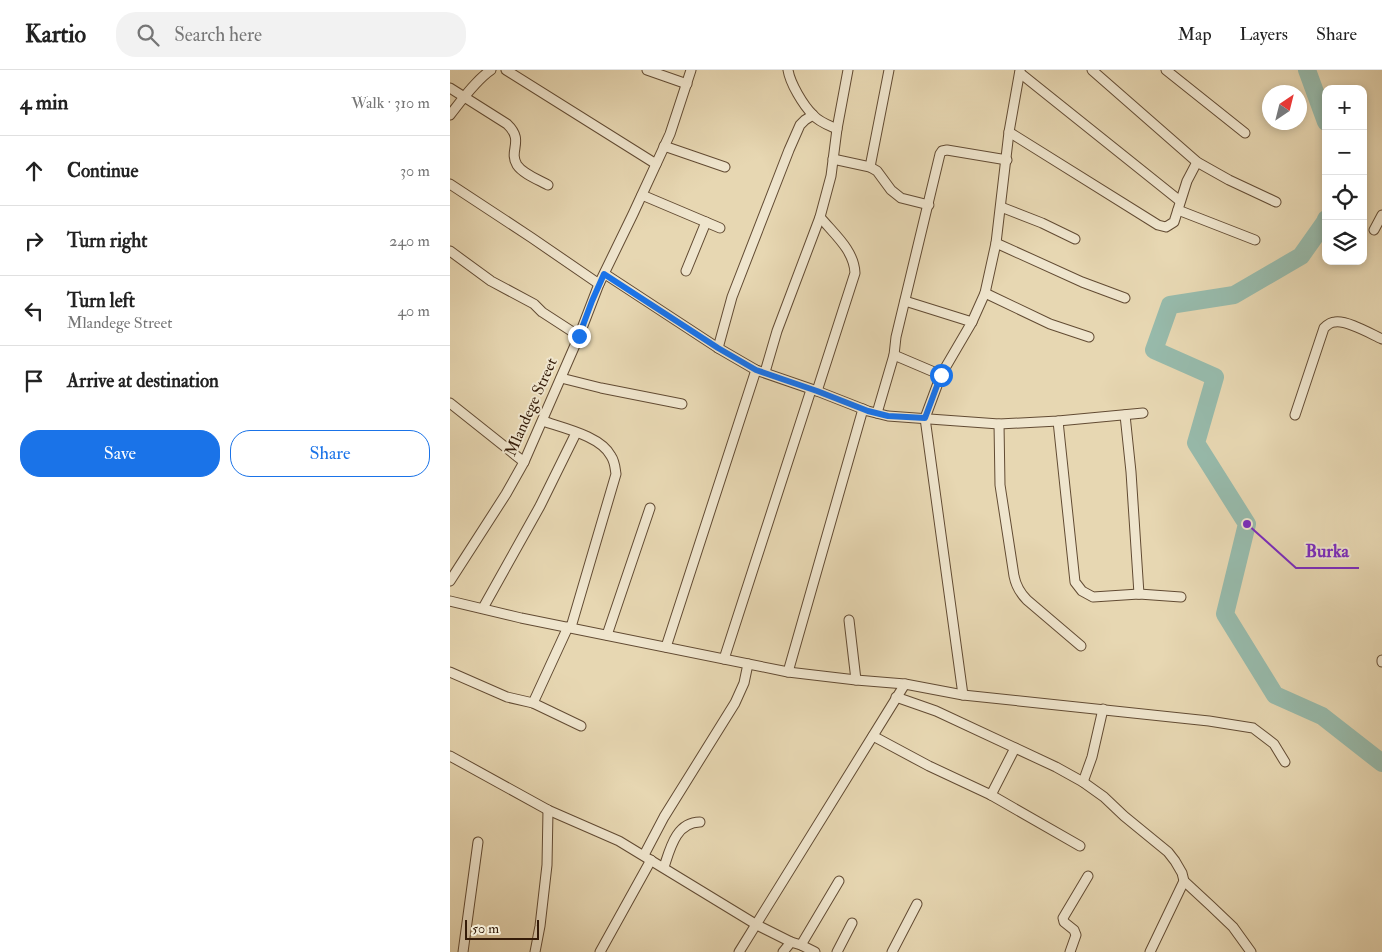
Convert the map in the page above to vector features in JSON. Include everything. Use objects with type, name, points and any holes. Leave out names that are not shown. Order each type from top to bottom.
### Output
[{"type":"street","points":[[450,115],[484,75],[491,70]]},
{"type":"street","points":[[506,70],[656,164]]},
{"type":"street","points":[[647,70],[686,84]]},
{"type":"street","name":"Mlandege Street","points":[[450,581],[506,494],[524,462],[579,336],[599,284],[670,134],[691,70]]},
{"type":"street","points":[[788,70],[789,77],[803,102],[813,115],[837,129]]},
{"type":"street","points":[[666,647],[761,371],[820,217],[831,176],[837,129],[848,70]]},
{"type":"street","points":[[870,167],[889,70]]},
{"type":"street","points":[[1092,70],[1197,162],[1229,180],[1276,202]]},
{"type":"street","points":[[1166,70],[1245,133]]},
{"type":"street","points":[[963,695],[925,418],[941,375],[972,322],[985,292],[996,243],[1009,132],[1020,72],[1179,205],[1255,240]]},
{"type":"street","points":[[450,88],[507,124],[516,136],[517,142],[514,156],[517,164],[524,172],[548,185]]},
{"type":"street","points":[[718,348],[732,297],[792,144],[800,125],[813,115]]},
{"type":"street","points":[[1009,132],[1158,224],[1166,227],[1174,222],[1187,181],[1197,162]]},
{"type":"street","points":[[664,146],[725,167]]},
{"type":"street","points":[[877,413],[894,355],[896,337],[942,151],[947,150],[1007,160]]},
{"type":"street","points":[[833,159],[870,167],[877,171],[891,190],[901,198],[929,205]]},
{"type":"street","points":[[450,184],[599,284]]},
{"type":"street","points":[[642,195],[720,228]]},
{"type":"street","points":[[1001,207],[1042,223],[1075,239]]},
{"type":"street","points":[[1374,230],[1382,215]]},
{"type":"street","points":[[724,659],[814,391],[854,280],[854,266],[849,252],[820,217]]},
{"type":"street","points":[[686,271],[706,222]]},
{"type":"street","points":[[996,243],[1082,282],[1125,298]]},
{"type":"street","points":[[450,251],[491,281],[534,304],[579,336]]},
{"type":"street","points":[[604,274],[718,348],[761,371],[862,409],[888,416],[1000,424],[1143,413]]},
{"type":"street","points":[[985,292],[1050,324],[1089,337]]},
{"type":"street","points":[[905,301],[972,322]]},
{"type":"street","points":[[1295,415],[1324,328],[1336,321],[1343,322],[1382,340]]},
{"type":"street","points":[[894,355],[941,375]]},
{"type":"street","points":[[561,378],[682,404]]},
{"type":"street","points":[[450,403],[524,462]]},
{"type":"street","points":[[788,672],[862,409]]},
{"type":"street","points":[[1125,415],[1131,472],[1139,594]]},
{"type":"street","points":[[533,703],[569,627],[616,474],[615,464],[611,455],[597,441],[543,421]]},
{"type":"street","points":[[1058,421],[1075,582],[1082,592],[1093,597],[1139,594],[1181,597]]},
{"type":"street","points":[[1000,424],[1000,484],[1016,584],[1026,600],[1081,646]]},
{"type":"street","points":[[483,608],[536,514],[576,433]]},
{"type":"street","points":[[607,635],[650,508]]},
{"type":"street","points":[[450,601],[521,618],[788,672],[905,684],[963,695],[1209,720],[1253,728],[1274,744],[1285,762]]},
{"type":"street","points":[[849,620],[856,680]]},
{"type":"street","points":[[600,952],[648,857],[664,817],[735,703],[744,683],[748,664]]},
{"type":"street","points":[[450,672],[507,697],[533,703],[581,726]]},
{"type":"street","points":[[739,952],[905,684]]},
{"type":"street","points":[[896,697],[936,711],[1056,767],[1083,782],[1104,797],[1168,852],[1175,861],[1184,881],[1233,927],[1251,952]]},
{"type":"street","points":[[1083,782],[1092,757],[1103,709]]},
{"type":"street","points":[[873,736],[929,766],[992,795],[1080,846]]},
{"type":"street","points":[[992,795],[1015,748]]},
{"type":"street","points":[[450,756],[548,810],[619,841],[757,925],[815,952]]},
{"type":"street","points":[[535,952],[547,865],[548,810]]},
{"type":"street","points":[[664,867],[672,843],[678,833],[692,822],[700,822]]},
{"type":"street","points":[[463,952],[478,842]]},
{"type":"street","points":[[1070,952],[1076,935],[1074,930],[1064,922],[1063,918],[1088,876]]},
{"type":"street","points":[[801,945],[839,881]]},
{"type":"street","points":[[1150,952],[1184,881]]},
{"type":"street","points":[[892,952],[917,904]]},
{"type":"street","points":[[838,952],[852,923]]},
{"type":"street","points":[[783,952],[791,942]]},
{"type":"waterway","points":[[1307,70],[1322,111]]},
{"type":"waterway","points":[[1326,220],[1301,256],[1234,295],[1170,305],[1154,350],[1215,377],[1196,443],[1247,524],[1225,614],[1275,695],[1322,716],[1382,763]]},
{"type":"place","name":"Burka","points":[[1247,524]]},
{"type":"route","points":[[579,336],[604,274],[718,348],[756,370],[868,411],[888,416],[925,418],[941,375]]}]
